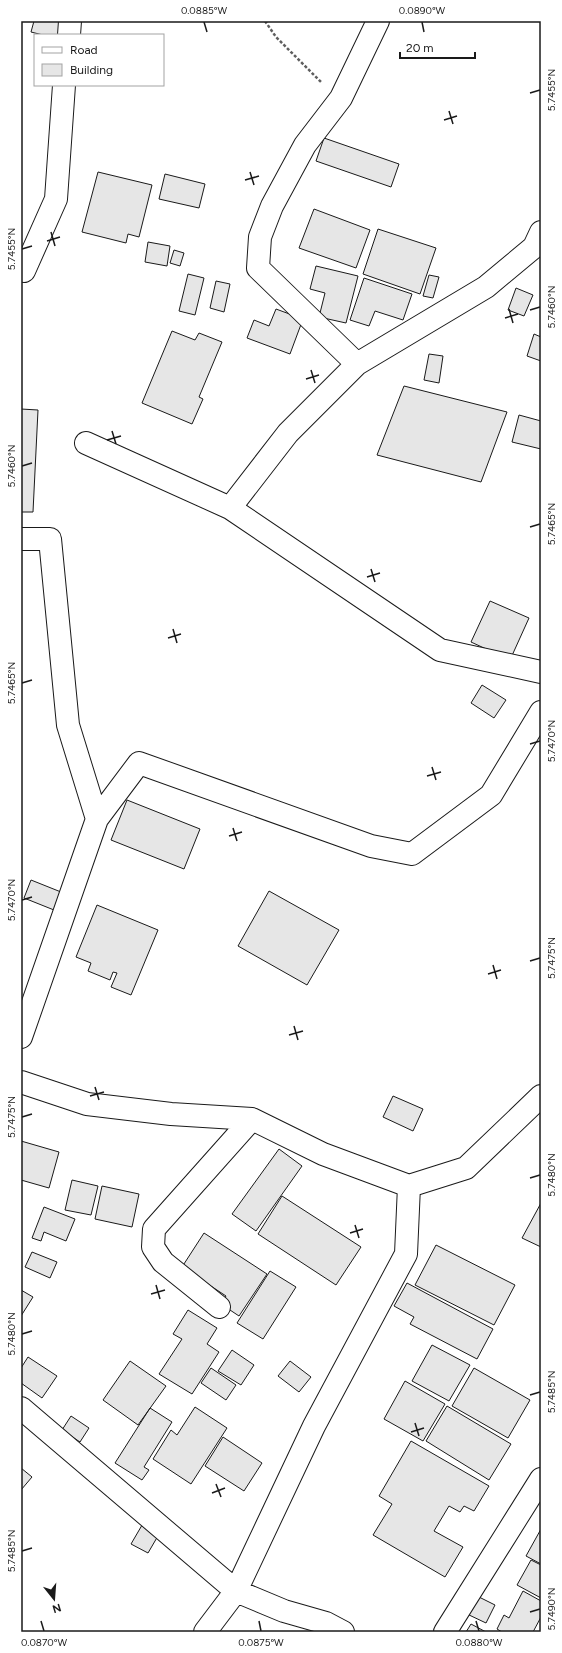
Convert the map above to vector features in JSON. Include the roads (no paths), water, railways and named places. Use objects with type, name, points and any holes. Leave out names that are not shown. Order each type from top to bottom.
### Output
[{"type":"street","points":[[69,34],[70,21]]},
{"type":"street","points":[[357,364],[258,268],[260,237],[272,206],[304,145],[341,98],[378,21]]},
{"type":"street","points":[[24,271],[56,199],[64,86]]},
{"type":"street","points":[[230,508],[288,433],[357,364],[486,286],[534,247],[541,232]]},
{"type":"street","points":[[86,444],[230,508],[440,650],[541,672]]},
{"type":"street","points":[[21,539],[50,539],[68,725],[97,819]]},
{"type":"street","points":[[21,1036],[97,819],[139,763],[371,846],[412,854],[490,795],[541,712]]},
{"type":"street","points":[[21,1082],[87,1104],[171,1114],[252,1119],[323,1154],[409,1186],[466,1168],[541,1096]]},
{"type":"street","points":[[219,1307],[163,1262],[153,1247],[154,1229],[252,1119]]},
{"type":"street","points":[[206,1632],[236,1591],[314,1426],[406,1254],[409,1186]]},
{"type":"street","points":[[21,1408],[236,1591],[284,1611],[326,1623],[343,1632]]},
{"type":"street","points":[[445,1632],[541,1479]]}]
